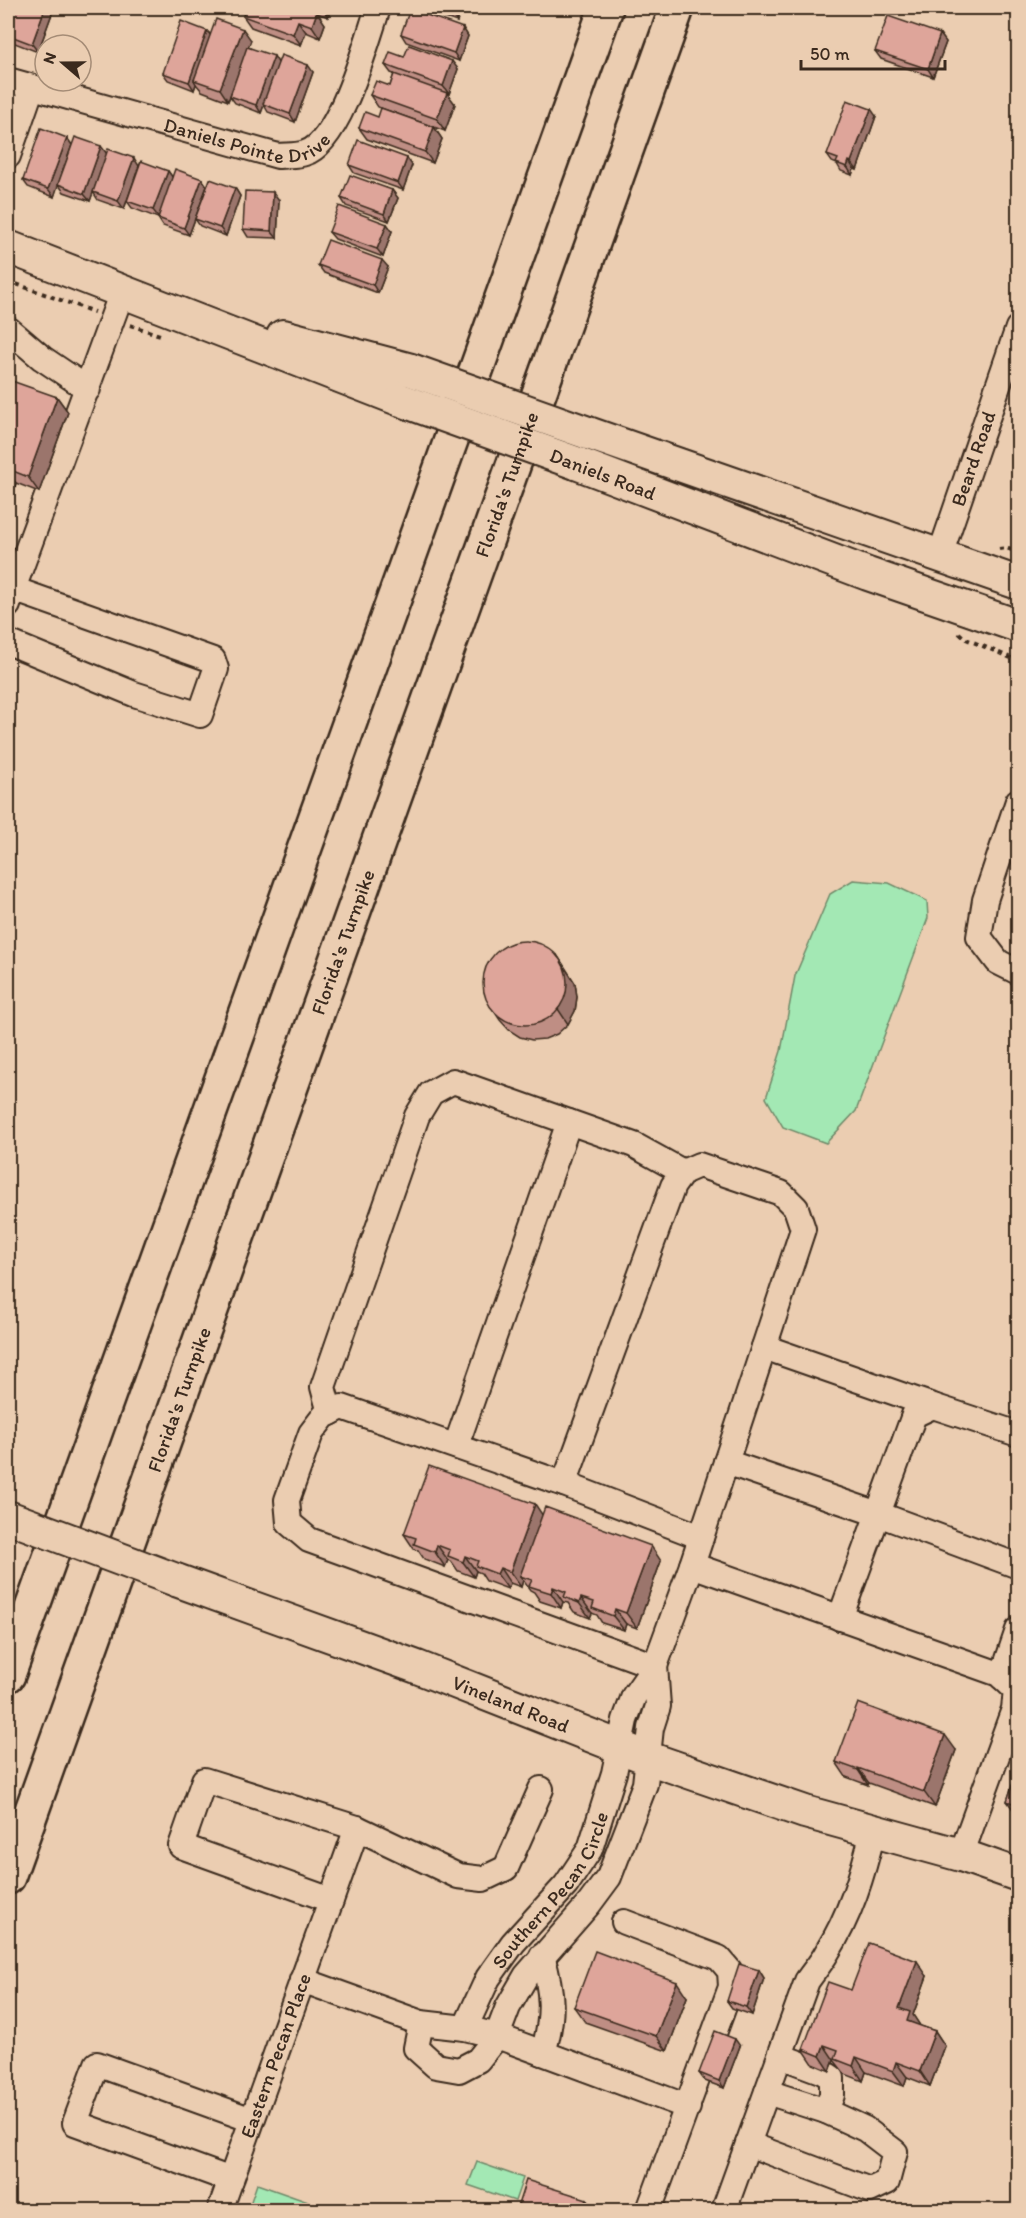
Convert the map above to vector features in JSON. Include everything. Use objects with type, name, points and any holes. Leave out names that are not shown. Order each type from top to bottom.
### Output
[{"type":"highway","points":[[8,1675],[606,8]]},
{"type":"highway","name":"Florida's Turnpike","points":[[8,1877],[677,8]]},
{"type":"main road","name":"Daniels Road","points":[[8,247],[401,400],[576,463],[868,574],[1018,626]]},
{"type":"main road","name":"Daniels Road","points":[[122,292],[411,370],[1018,583]]},
{"type":"main road","points":[[868,574],[909,572],[925,568],[940,555]]},
{"type":"main road","name":"Vineland Road","points":[[8,1517],[417,1667],[618,1748],[805,1812],[961,1855],[1018,1875]]},
{"type":"street","name":"Daniels Pointe Drive","points":[[14,83],[278,156],[307,153],[326,137],[344,108],[378,8]]},
{"type":"street","points":[[8,156],[14,83]]},
{"type":"street","points":[[8,642],[134,694],[200,715],[216,669],[213,660],[9,593],[88,389],[122,292]]},
{"type":"street","name":"Beard Road","points":[[940,555],[1018,328]]},
{"type":"street","points":[[8,329],[42,358],[88,389]]},
{"type":"street","points":[[1017,808],[986,900],[979,937],[998,962],[1018,972]]},
{"type":"street","points":[[330,1413],[323,1387],[417,1116],[431,1093],[453,1081],[634,1145],[683,1172]]},
{"type":"street","points":[[456,1446],[569,1122]]},
{"type":"street","points":[[564,1484],[673,1186],[683,1172],[699,1165],[781,1193],[796,1208],[803,1229],[692,1565],[655,1666],[309,1540],[289,1523],[287,1500],[311,1433],[324,1416],[342,1407],[564,1484],[701,1537]]},
{"type":"street","points":[[764,1347],[1018,1434]]},
{"type":"street","points":[[840,1618],[914,1415],[933,1406]]},
{"type":"street","points":[[726,1462],[878,1514],[1018,1566]]},
{"type":"street","points":[[692,1565],[999,1674],[1016,1689],[1014,1709],[961,1855]]},
{"type":"street","points":[[1002,1677],[1018,1630]]},
{"type":"street","name":"Southern Pecan Circle","points":[[465,2028],[488,1978],[513,1943],[566,1885],[590,1849],[614,1773],[618,1748],[634,1696],[655,1666]]},
{"type":"street","name":"Southern Pecan Circle","points":[[421,2023],[416,2048],[436,2066],[459,2070],[478,2060],[497,2036],[508,2007],[526,1976],[589,1905],[609,1877],[623,1846],[645,1784],[651,1728],[658,1706],[655,1666]]},
{"type":"street","points":[[331,1900],[181,1846],[204,1780],[357,1828],[459,1875],[483,1879],[506,1868],[541,1789]]},
{"type":"street","name":"Eastern Pecan Place","points":[[220,2211],[357,1828]]},
{"type":"street","points":[[724,2211],[807,1981],[825,1956],[843,1924],[864,1872],[873,1831]]},
{"type":"street","points":[[566,1885],[589,1905]]},
{"type":"street","points":[[624,1922],[719,1958],[730,1971],[731,1988],[649,2211]]},
{"type":"street","points":[[542,1956],[549,1980],[552,2003],[550,2028],[543,2053]]},
{"type":"street","points":[[302,1980],[421,2023],[465,2028],[497,2036],[688,2107]]},
{"type":"street","points":[[780,2056],[823,2072],[832,2078],[829,2103]]},
{"type":"street","points":[[231,2180],[75,2123],[97,2064],[252,2120]]},
{"type":"street","points":[[748,2144],[870,2190],[887,2182],[895,2152],[865,2129],[829,2103],[767,2092]]},
{"type":"green space","points":[[853,880],[889,883],[927,901],[928,918],[856,1111],[826,1143],[783,1127],[766,1098],[781,1051],[795,976],[830,894]]},
{"type":"green space","points":[[477,2162],[523,2178],[515,2201],[468,2185]]},
{"type":"green space","points":[[257,2184],[308,2202],[305,2210],[248,2210]]},
{"type":"building","points":[[16,8],[45,8],[36,33],[33,33],[32,44],[8,35]]},
{"type":"building","points":[[246,8],[304,8],[317,12],[312,26],[298,21],[293,34],[243,16]]},
{"type":"building","points":[[432,8],[454,8],[452,15]]},
{"type":"building","points":[[410,9],[463,28],[454,53],[401,34]]},
{"type":"building","points":[[888,16],[940,34],[928,69],[875,51]]},
{"type":"building","points":[[216,19],[243,29],[220,89],[194,80]]},
{"type":"building","points":[[181,21],[207,31],[189,82],[163,73]]},
{"type":"building","points":[[409,45],[452,61],[443,86],[385,65],[390,52],[404,57]]},
{"type":"building","points":[[247,47],[274,56],[256,105],[230,96]]},
{"type":"building","points":[[281,55],[308,65],[290,114],[263,104]]},
{"type":"building","points":[[394,74],[447,93],[437,119],[370,95],[376,81],[390,86]]},
{"type":"building","points":[[847,100],[871,109],[847,167],[836,163],[838,159],[827,155]]},
{"type":"building","points":[[381,108],[434,127],[425,152],[359,128],[365,112],[378,117]]},
{"type":"building","points":[[41,128],[67,138],[48,189],[23,180]]},
{"type":"building","points":[[75,137],[101,146],[84,194],[58,184]]},
{"type":"building","points":[[358,140],[407,158],[398,183],[349,165]]},
{"type":"building","points":[[108,149],[134,158],[118,201],[93,192]]},
{"type":"building","points":[[141,161],[168,171],[153,210],[127,201]]},
{"type":"building","points":[[175,169],[202,179],[184,228],[158,218]]},
{"type":"building","points":[[350,175],[392,190],[384,214],[341,198]]},
{"type":"building","points":[[210,179],[235,188],[220,228],[195,219]]},
{"type":"building","points":[[245,191],[273,192],[271,231],[243,229]]},
{"type":"building","points":[[339,206],[387,224],[377,249],[329,232]]},
{"type":"building","points":[[328,240],[382,260],[373,285],[318,265]]},
{"type":"building","points":[[9,380],[57,397],[28,477],[8,469]]},
{"type":"building","points":[[525,941],[548,948],[560,960],[567,983],[560,1006],[548,1018],[525,1025],[502,1018],[490,1006],[483,983],[490,960],[502,948]]},
{"type":"building","points":[[429,1466],[535,1504],[510,1572],[500,1568],[497,1574],[476,1566],[478,1561],[465,1556],[463,1562],[448,1556],[450,1550],[437,1545],[435,1552],[414,1544],[416,1538],[404,1534]]},
{"type":"building","points":[[545,1507],[651,1546],[626,1613],[615,1609],[613,1616],[592,1608],[594,1602],[581,1598],[579,1603],[564,1597],[566,1592],[553,1587],[551,1593],[529,1586],[532,1580],[520,1576]]},
{"type":"building","points":[[858,1703],[945,1735],[924,1792],[836,1762]]},
{"type":"building","points":[[1018,1768],[1018,1805],[1007,1801]]},
{"type":"building","points":[[869,1943],[917,1961],[899,2008],[910,2012],[907,2021],[935,2031],[920,2071],[896,2062],[893,2071],[856,2057],[853,2066],[835,2059],[838,2050],[824,2045],[820,2056],[803,2049],[828,1982],[851,1990]]},
{"type":"building","points":[[595,1951],[677,1982],[656,2036],[574,2007]]},
{"type":"building","points":[[739,1964],[759,1970],[746,2007],[727,2001]]},
{"type":"building","points":[[715,2031],[735,2039],[719,2081],[699,2073]]},
{"type":"building","points":[[526,2180],[587,2199],[583,2211],[513,2211],[514,2207],[517,2208]]}]
